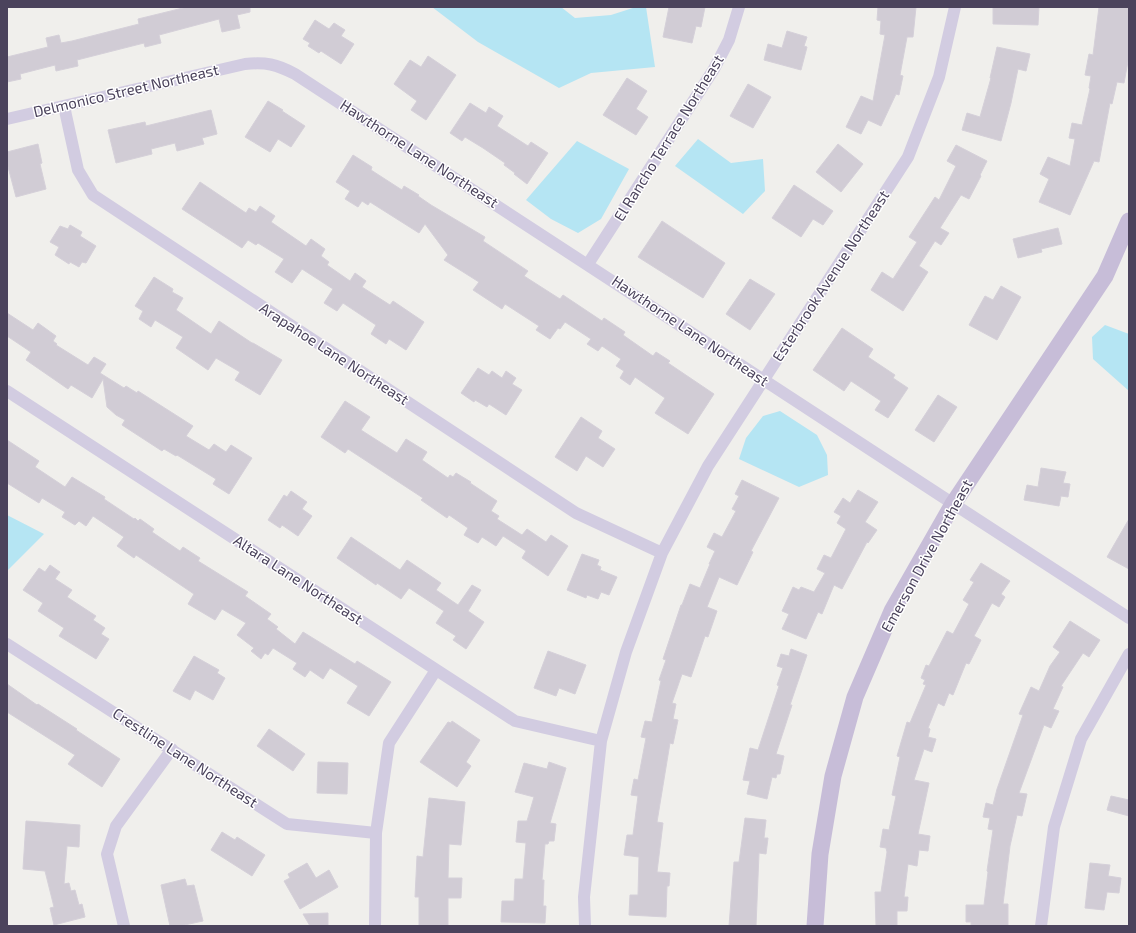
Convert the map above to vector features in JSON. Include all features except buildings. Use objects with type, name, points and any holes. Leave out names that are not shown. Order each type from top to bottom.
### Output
[{"type":"street","name":"El Rancho Terrace Northeast","points":[[588,264],[714,69],[730,40],[739,7]]},
{"type":"street","name":"Esterbrook Avenue Northeast","points":[[586,926],[584,897],[601,741],[626,652],[662,553],[708,466],[908,157],[938,77],[954,7]]},
{"type":"street","name":"Hawthorne Lane Northeast","points":[[245,64],[261,63],[278,66],[295,74],[588,264],[952,504],[1129,618]]},
{"type":"street","name":"Delmonico Street Northeast","points":[[7,119],[245,64]]},
{"type":"street","name":"Arapahoe Lane Northeast","points":[[64,106],[78,170],[93,195],[576,513],[662,553]]},
{"type":"street","name":"Emerson Drive Northeast","points":[[815,926],[820,854],[833,776],[856,697],[892,611],[952,504],[1105,276],[1129,221]]},
{"type":"street","name":"Altara Lane Northeast","points":[[7,392],[515,721],[601,741]]},
{"type":"street","name":"Crestline Lane Northeast","points":[[7,644],[287,824],[376,834]]},
{"type":"street","points":[[1041,926],[1054,827],[1081,739],[1129,654]]},
{"type":"street","points":[[375,926],[376,834],[389,743],[436,670]]},
{"type":"street","points":[[124,926],[107,854],[116,826],[172,749]]},
{"type":"shaded area","points":[[432,7],[561,7],[575,18],[611,15],[636,7],[646,7],[655,67],[591,73],[559,88],[478,42]]},
{"type":"shaded area","points":[[698,139],[731,163],[763,159],[765,191],[743,214],[675,166]]},
{"type":"shaded area","points":[[577,141],[629,169],[601,219],[578,233],[551,219],[526,200]]},
{"type":"shaded area","points":[[1105,325],[1129,334],[1129,391],[1093,359],[1092,337]]},
{"type":"shaded area","points":[[780,411],[817,435],[827,455],[828,475],[799,487],[739,459],[746,438],[763,416]]},
{"type":"shaded area","points":[[7,515],[44,534],[7,571]]}]
